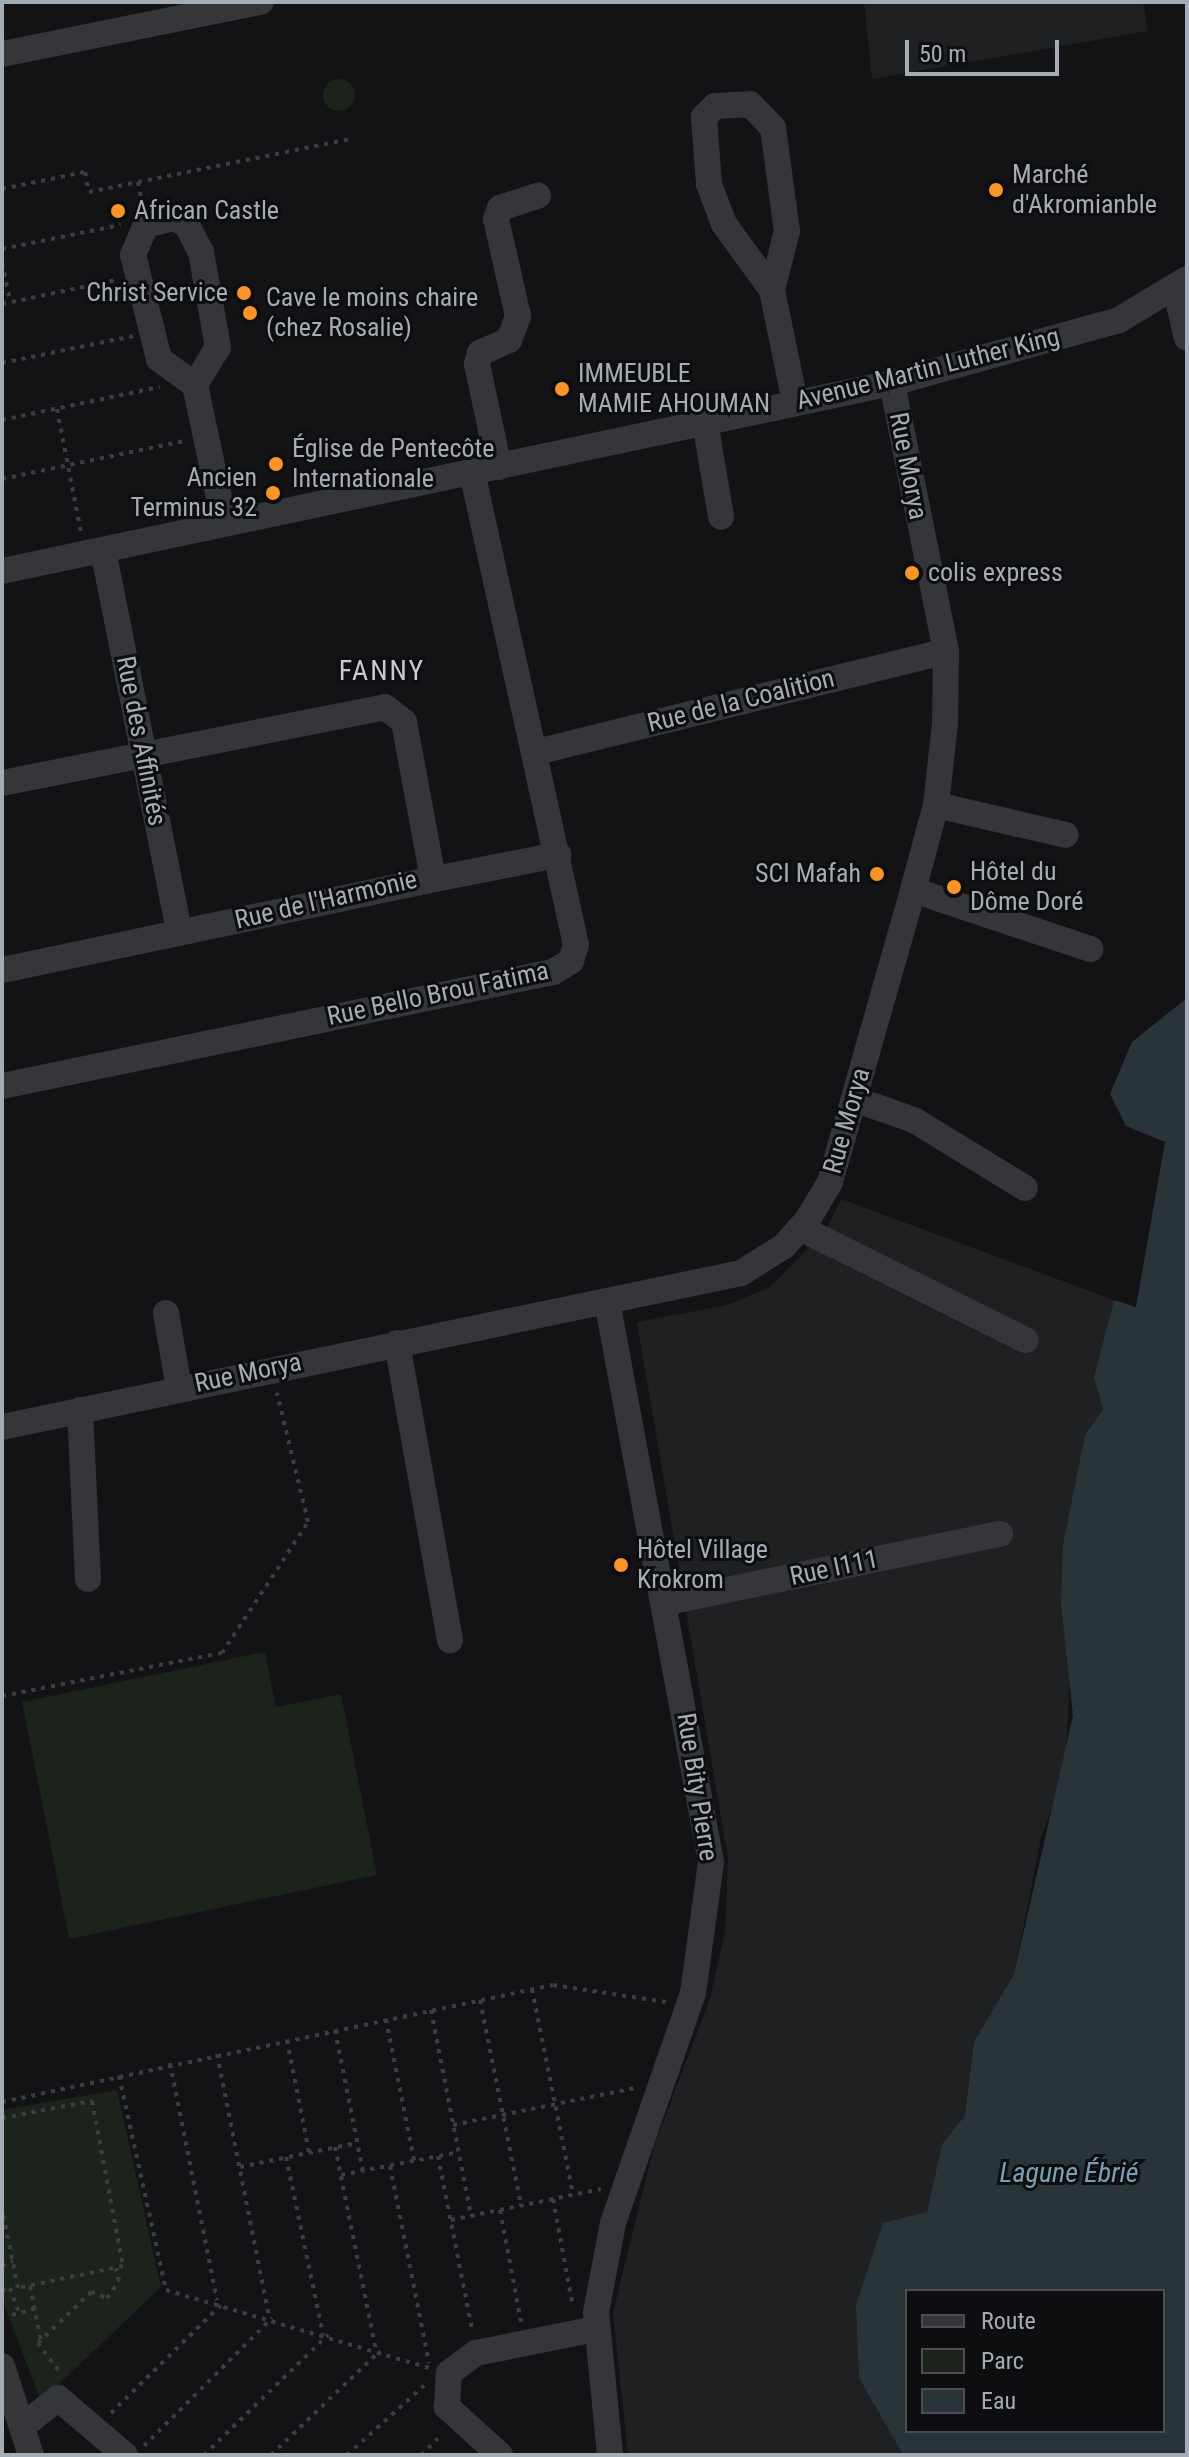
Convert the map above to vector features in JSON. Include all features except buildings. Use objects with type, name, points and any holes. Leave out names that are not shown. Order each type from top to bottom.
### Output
[{"type":"street","points":[[2,54],[162,11],[261,2]]},
{"type":"street","points":[[772,290],[787,231],[773,128],[750,104],[715,106],[704,117],[709,184],[724,224],[772,290],[795,402]]},
{"type":"street","points":[[499,467],[477,364],[480,353],[509,340],[518,316],[496,219],[500,208],[538,196]]},
{"type":"street","points":[[191,383],[218,347],[201,252],[187,225],[158,219],[141,230],[133,255],[151,332],[165,367],[191,383],[224,522]]},
{"type":"street","points":[[1181,283],[1187,338]]},
{"type":"street","name":"Avenue Martin Luther King","points":[[2,571],[892,383],[1119,320],[1181,283]]},
{"type":"street","name":"Rue Morya","points":[[2,1427],[271,1367],[741,1273],[800,1228],[830,1182],[936,805],[946,651],[892,383]]},
{"type":"street","points":[[705,422],[721,517]]},
{"type":"street","name":"Rue Bello Brou Fatima","points":[[2,1086],[553,972],[571,961],[576,945],[558,855],[472,473]]},
{"type":"street","name":"Rue des Affinités","points":[[94,551],[143,753],[179,932]]},
{"type":"street","name":"Rue de la Coalition","points":[[536,752],[946,651]]},
{"type":"street","name":"Rue de l'Harmonie","points":[[2,970],[425,881],[432,873],[404,722],[385,707],[143,753]]},
{"type":"street","points":[[2,783],[143,753]]},
{"type":"street","points":[[936,805],[1066,835]]},
{"type":"street","points":[[425,881],[558,855]]},
{"type":"street","points":[[913,890],[1090,949]]},
{"type":"street","points":[[854,1099],[914,1120],[1025,1188]]},
{"type":"street","points":[[800,1228],[1026,1340]]},
{"type":"street","name":"Rue Bity Pierre","points":[[602,2450],[587,2330],[626,2184],[688,2007],[711,1862],[668,1602],[607,1301]]},
{"type":"street","points":[[166,1313],[179,1388]]},
{"type":"street","points":[[397,1343],[450,1640]]},
{"type":"street","points":[[80,1410],[88,1579]]},
{"type":"street","name":"Rue I111","points":[[668,1602],[1000,1534]]},
{"type":"street","points":[[500,2455],[447,2407],[442,2373],[476,2353],[587,2330]]},
{"type":"street","points":[[2,2366],[31,2455]]},
{"type":"street","points":[[23,2426],[58,2398],[97,2427],[125,2455]]},
{"type":"path","points":[[2,189],[85,172],[89,192],[349,139]]},
{"type":"path","points":[[2,249],[131,223]]},
{"type":"path","points":[[2,263],[10,302]]},
{"type":"path","points":[[2,304],[138,276]]},
{"type":"path","points":[[2,363],[151,332]]},
{"type":"path","points":[[2,420],[191,383]]},
{"type":"path","points":[[57,409],[68,465],[94,551]]},
{"type":"path","points":[[2,479],[206,437]]},
{"type":"path","points":[[2,1696],[222,1653],[308,1522],[271,1367]]},
{"type":"path","points":[[2,2102],[170,2063],[532,1989],[591,1987],[688,2007]]},
{"type":"path","points":[[532,1989],[573,2195]]},
{"type":"path","points":[[480,2000],[521,2206]]},
{"type":"path","points":[[431,2010],[471,2216]]},
{"type":"path","points":[[386,2019],[414,2161]]},
{"type":"path","points":[[335,2030],[363,2171]]},
{"type":"path","points":[[287,2040],[309,2152]]},
{"type":"path","points":[[217,2054],[271,2317]]},
{"type":"path","points":[[170,2063],[220,2301]]},
{"type":"path","points":[[119,2076],[166,2290],[220,2301],[442,2373]]},
{"type":"path","points":[[453,2125],[660,2083]]},
{"type":"path","points":[[2,2118],[92,2101],[123,2266],[18,2288],[2,2209]]},
{"type":"path","points":[[240,2167],[357,2143]]},
{"type":"path","points":[[335,2147],[378,2351]]},
{"type":"path","points":[[341,2175],[459,2152]]},
{"type":"path","points":[[438,2156],[476,2353]]},
{"type":"path","points":[[286,2157],[326,2334]]},
{"type":"path","points":[[390,2166],[442,2373]]},
{"type":"path","points":[[451,2220],[626,2184]]},
{"type":"path","points":[[553,2199],[587,2330]]},
{"type":"path","points":[[500,2210],[525,2343]]},
{"type":"path","points":[[2,2266],[13,2261]]},
{"type":"path","points":[[58,2370],[36,2348],[91,2292],[107,2298],[119,2281],[116,2268]]},
{"type":"path","points":[[30,2286],[41,2341]]},
{"type":"path","points":[[2,2291],[10,2288],[19,2313]]},
{"type":"path","points":[[97,2427],[220,2301]]},
{"type":"path","points":[[12,2315],[35,2309]]},
{"type":"path","points":[[135,2455],[271,2317]]},
{"type":"path","points":[[204,2455],[326,2334]]},
{"type":"path","points":[[271,2455],[378,2351]]},
{"type":"path","points":[[347,2455],[421,2385],[442,2373]]},
{"type":"path","points":[[421,2455],[459,2418]]},
{"type":"shaded area","points":[[864,2],[1143,2],[1148,31],[872,79]]},
{"type":"shaded area","points":[[841,1199],[1114,1300],[1094,1377],[1103,1410],[1085,1435],[1080,1480],[1065,1772],[1041,1838],[1014,1974],[974,2042],[966,2116],[942,2144],[927,2212],[859,2378],[903,2455],[628,2455],[613,2313],[654,2146],[710,1999],[725,1932],[728,1858],[637,1322],[727,1305],[770,1287],[826,1230]]},
{"type":"green space","points":[[339,79],[350,84],[355,95],[350,106],[339,111],[328,106],[323,95],[328,84]]},
{"type":"green space","points":[[265,1652],[276,1707],[341,1694],[377,1875],[69,1939],[22,1702]]},
{"type":"green space","points":[[117,2090],[161,2287],[41,2401],[2,2299],[2,2110]]},
{"type":"water","name":"Lagune Ébrié","points":[[1187,998],[1187,2455],[903,2455],[859,2378],[856,2306],[883,2223],[927,2212],[942,2144],[965,2116],[974,2042],[1014,1974],[1073,1716],[1061,1603],[1063,1545],[1085,1435],[1103,1410],[1094,1377],[1114,1300],[1136,1307],[1165,1142],[1126,1126],[1110,1094],[1132,1042]]},
{"type":"place","name":"Marché d'Akromianble","points":[[996,190]]},
{"type":"place","name":"African Castle","points":[[118,211]]},
{"type":"place","name":"Christ Service","points":[[244,293]]},
{"type":"place","name":"Cave le moins chaire (chez Rosalie)","points":[[250,313]]},
{"type":"place","name":"IMMEUBLE MAMIE AHOUMAN","points":[[562,389]]},
{"type":"place","name":"Église de Pentecôte Internationale","points":[[276,464]]},
{"type":"place","name":"Ancien Terminus 32","points":[[273,493]]},
{"type":"place","name":"colis express","points":[[912,573]]},
{"type":"place","name":"SCI Mafah","points":[[877,874]]},
{"type":"place","name":"Hôtel du Dôme Doré","points":[[954,887]]},
{"type":"place","name":"Hôtel Village Krokrom","points":[[621,1565]]},
{"type":"district","name":"FANNY","points":[[382,671]]}]
